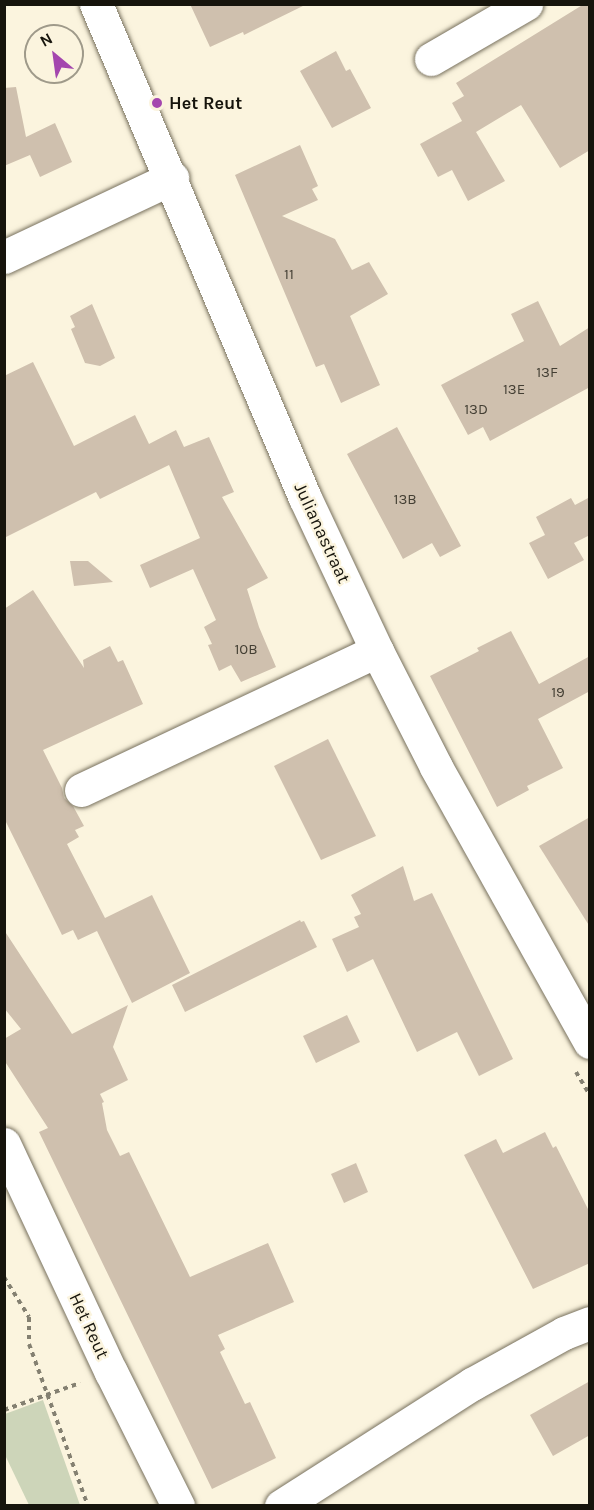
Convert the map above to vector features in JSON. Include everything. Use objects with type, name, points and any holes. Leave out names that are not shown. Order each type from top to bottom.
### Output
[{"type":"street","name":"Julianastraat","points":[[96,4],[172,178],[305,498],[377,651],[436,767],[590,1042]]},
{"type":"street","points":[[431,59],[526,4]]},
{"type":"street","points":[[4,256],[172,178]]},
{"type":"street","points":[[81,790],[377,651]]},
{"type":"street","name":"Het Reut","points":[[4,1144],[111,1372],[178,1506]]},
{"type":"street","points":[[281,1506],[472,1384],[564,1333],[590,1323]]},
{"type":"path","points":[[4,1277],[29,1317],[29,1344],[88,1506]]},
{"type":"path","points":[[4,1410],[111,1372]]},
{"type":"green space","points":[[43,1400],[80,1505],[29,1505],[5,1455],[5,1414]]},
{"type":"building","points":[[190,4],[307,4],[244,35],[243,32],[210,47]]},
{"type":"building","points":[[584,4],[590,4],[590,150],[560,168],[521,105],[476,132],[505,181],[468,201],[452,170],[438,177],[420,144],[462,121],[452,103],[464,96],[456,83]]},
{"type":"building","points":[[336,51],[346,71],[350,69],[371,108],[332,128],[300,71]]},
{"type":"building","points":[[16,87],[26,137],[55,123],[72,162],[40,177],[30,155],[4,166],[4,88]]},
{"type":"building","points":[[300,145],[318,186],[312,189],[318,200],[282,216],[335,239],[352,270],[369,262],[388,294],[350,316],[380,385],[341,403],[324,364],[316,367],[235,175]]},
{"type":"building","points":[[538,301],[560,346],[590,327],[590,387],[490,441],[483,427],[468,435],[441,385],[524,341],[511,314]]},
{"type":"building","points":[[92,304],[115,358],[100,366],[85,363],[71,329],[75,327],[70,316]]},
{"type":"building","points":[[33,362],[74,446],[135,415],[149,444],[176,430],[184,447],[209,437],[234,492],[222,497],[268,578],[247,589],[259,627],[276,667],[241,682],[231,665],[219,671],[208,645],[212,644],[204,627],[216,620],[193,569],[150,588],[140,565],[200,538],[169,465],[100,499],[96,492],[4,538],[4,376]]},
{"type":"building","points":[[397,427],[461,546],[440,557],[432,543],[403,559],[347,454]]},
{"type":"building","points":[[590,497],[590,535],[574,543],[584,560],[548,579],[529,543],[545,535],[536,517],[571,498],[575,505]]},
{"type":"building","points":[[70,561],[88,561],[113,582],[74,586]]},
{"type":"building","points":[[33,590],[84,668],[83,660],[110,646],[118,662],[123,660],[143,704],[43,750],[62,788],[64,798],[73,806],[84,826],[75,830],[79,837],[67,844],[105,918],[152,895],[190,973],[132,1003],[97,931],[78,940],[73,930],[62,935],[4,818],[4,609]]},
{"type":"building","points":[[511,631],[539,684],[590,656],[590,691],[538,719],[563,768],[527,786],[529,790],[497,807],[430,676],[479,651],[477,648]]},
{"type":"building","points":[[328,739],[376,836],[321,860],[274,766]]},
{"type":"building","points":[[590,817],[590,927],[539,846]]},
{"type":"building","points":[[403,866],[414,901],[432,893],[513,1059],[479,1076],[457,1032],[417,1052],[373,959],[347,972],[332,939],[359,927],[354,917],[361,914],[351,895]]},
{"type":"building","points":[[300,920],[304,921],[317,947],[185,1012],[172,985]]},
{"type":"building","points":[[4,930],[72,1034],[128,1005],[113,1047],[128,1080],[100,1094],[104,1102],[102,1103],[107,1130],[120,1156],[129,1152],[190,1277],[268,1243],[294,1302],[218,1335],[225,1349],[220,1352],[245,1404],[250,1402],[276,1458],[212,1489],[39,1132],[48,1128],[4,1060],[4,1039],[21,1029],[4,1008]]},
{"type":"building","points":[[347,1015],[360,1042],[316,1063],[303,1036]]},
{"type":"building","points":[[545,1132],[553,1148],[556,1146],[590,1213],[590,1263],[533,1289],[464,1155],[496,1139],[503,1153]]},
{"type":"building","points":[[356,1163],[368,1192],[344,1203],[331,1174]]},
{"type":"building","points":[[590,1381],[590,1435],[553,1456],[530,1415]]},
{"type":"place","name":"Het Reut","points":[[157,103]]}]
